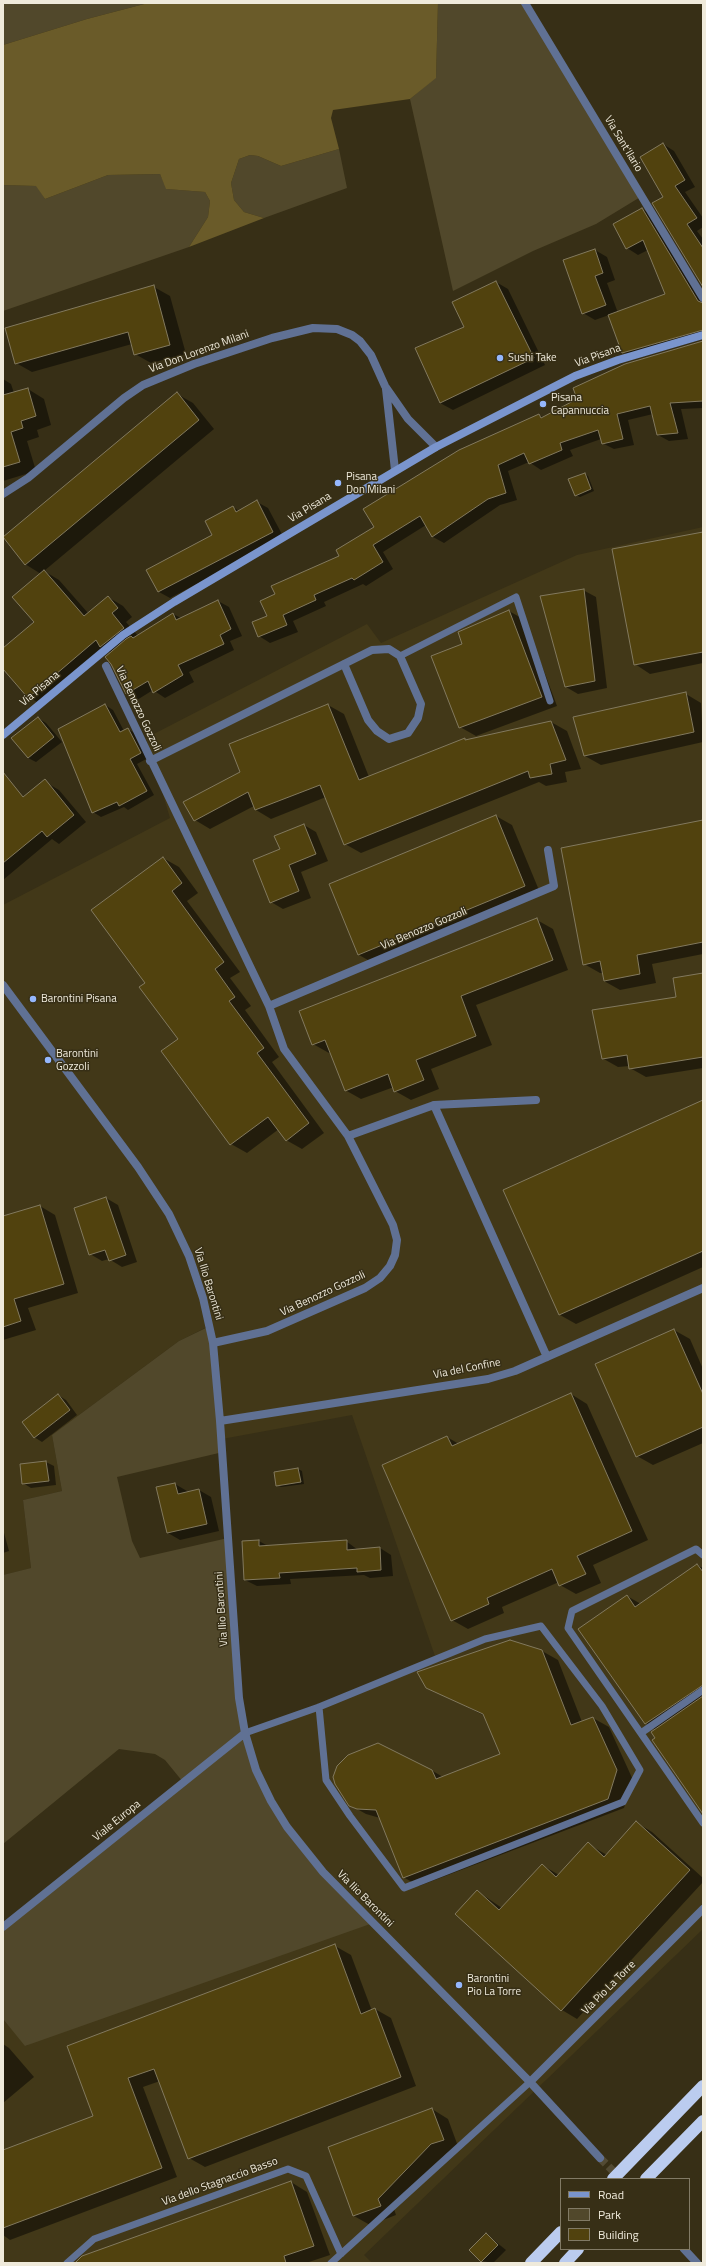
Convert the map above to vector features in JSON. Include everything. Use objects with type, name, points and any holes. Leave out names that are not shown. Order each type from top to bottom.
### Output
[{"type":"highway","points":[[614,2178],[703,2086]]},
{"type":"highway","points":[[647,2178],[703,2121]]},
{"type":"highway","points":[[531,2263],[560,2233]]},
{"type":"highway","points":[[565,2263],[577,2250]]},
{"type":"main road","name":"Via Pisana","points":[[3,735],[123,635],[395,470],[436,447],[575,376],[618,360],[703,334]]},
{"type":"street","name":"Via Sant'Ilario","points":[[524,3],[703,298]]},
{"type":"street","name":"Via Don Lorenzo Milani","points":[[3,494],[28,478],[124,398],[143,385],[194,364],[272,338],[313,328],[345,332],[360,341],[371,355],[385,386],[414,427],[436,447]]},
{"type":"street","name":"Via Don Lorenzo Milani","points":[[385,386],[395,470]]},
{"type":"street","name":"Via Benozzo Gozzoli","points":[[150,761],[372,650],[390,649],[400,656]]},
{"type":"street","points":[[344,664],[368,720],[377,732],[389,739],[408,734],[418,718],[422,704],[400,656]]},
{"type":"street","name":"Via Benozzo Gozzoli","points":[[106,666],[150,761],[269,1006],[284,1049],[348,1136],[396,1232],[396,1249],[390,1266],[374,1283],[320,1309],[256,1335],[213,1343]]},
{"type":"street","name":"Via Benozzo Gozzoli","points":[[269,1006],[554,886],[548,850]]},
{"type":"street","name":"Via Ilio Barontini","points":[[3,985],[127,1151],[169,1214],[189,1256],[203,1298],[213,1343],[220,1421],[238,1698],[245,1732],[256,1770],[271,1801],[287,1827],[311,1859],[530,2082],[600,2158]]},
{"type":"street","points":[[348,1136],[434,1105],[536,1100]]},
{"type":"street","points":[[434,1105],[547,1357]]},
{"type":"street","name":"Via del Confine","points":[[220,1421],[488,1379],[515,1371],[703,1288]]},
{"type":"street","name":"Viale Europa","points":[[3,1928],[245,1732]]},
{"type":"street","name":"Via Pio La Torre","points":[[530,2082],[703,1908]]},
{"type":"street","points":[[685,2250],[697,2263]]},
{"type":"lane","points":[[400,656],[516,597],[550,701]]},
{"type":"lane","points":[[703,1555],[696,1549],[572,1611],[568,1628],[703,1822]]},
{"type":"lane","points":[[245,1732],[318,1707],[485,1639],[541,1626],[602,1706],[640,1770],[623,1802],[404,1888],[350,1816],[326,1780],[318,1707]]},
{"type":"lane","points":[[641,1733],[703,1690]]},
{"type":"lane","points":[[331,2263],[530,2082]]},
{"type":"lane","name":"Via dello Stagnaccio Basso","points":[[67,2263],[94,2239],[288,2169],[306,2176],[341,2254]]},
{"type":"shaded area","points":[[148,3],[438,3],[436,78],[410,99],[333,110],[331,118],[339,149],[281,166],[258,156],[250,155],[239,159],[231,183],[234,200],[244,212],[264,218],[189,247],[208,217],[210,201],[205,192],[166,189],[160,174],[108,175],[45,199],[36,186],[3,185],[3,45],[87,19]]},
{"type":"shaded area","points":[[703,527],[703,1929],[364,2255],[372,2263],[3,2263],[3,2019],[26,2046],[323,1872],[271,1801],[245,1733],[436,1659],[352,1415],[222,1439],[209,1326],[179,1341],[52,1435],[62,1491],[23,1500],[31,1568],[3,1575],[3,905],[170,818],[146,738],[367,624],[381,643],[577,555]]},
{"type":"green space","points":[[3,3],[148,3],[87,19],[3,45]]},
{"type":"green space","points":[[438,3],[528,3],[642,196],[596,224],[533,251],[453,291],[410,99],[436,77]]},
{"type":"green space","points":[[339,149],[347,188],[264,218],[244,212],[234,200],[231,183],[239,159],[250,155],[258,156],[281,166]]},
{"type":"green space","points":[[160,174],[167,189],[205,192],[210,201],[208,217],[189,247],[3,311],[3,185],[37,186],[45,199],[108,175]]},
{"type":"green space","points":[[210,1326],[223,1452],[117,1477],[132,1541],[140,1558],[228,1538],[239,1698],[256,1770],[287,1827],[373,1923],[25,2046],[3,2019],[3,1927],[183,1782],[165,1760],[155,1754],[119,1749],[3,1844],[3,1575],[31,1568],[23,1500],[62,1491],[52,1435],[179,1341]]},
{"type":"building","points":[[663,143],[685,180],[675,186],[697,218],[687,224],[703,248],[703,287],[652,203],[663,197],[640,157]]},
{"type":"building","points":[[642,208],[698,301],[703,303],[703,330],[622,353],[608,315],[665,294],[643,240],[626,249],[613,224]]},
{"type":"building","points":[[595,249],[603,273],[595,276],[606,305],[582,314],[563,260]]},
{"type":"building","points":[[496,281],[534,358],[440,403],[415,348],[464,327],[452,302]]},
{"type":"building","points":[[154,285],[170,345],[134,355],[128,332],[15,364],[5,328]]},
{"type":"building","points":[[703,341],[703,401],[670,403],[678,433],[657,435],[650,406],[617,414],[623,439],[602,444],[598,430],[560,443],[562,450],[529,464],[524,453],[498,465],[506,493],[488,499],[432,537],[420,516],[373,545],[383,562],[354,580],[352,578],[314,595],[316,600],[283,615],[287,625],[258,637],[252,622],[267,616],[260,601],[275,594],[271,586],[339,556],[336,550],[374,527],[363,509],[459,450],[539,414],[541,418],[577,399],[573,388],[625,364]]},
{"type":"building","points":[[28,388],[36,416],[21,421],[23,428],[11,432],[20,462],[3,467],[3,395]]},
{"type":"building","points":[[177,392],[199,420],[25,565],[3,537]]},
{"type":"building","points":[[585,473],[591,489],[575,496],[568,479]]},
{"type":"building","points":[[257,500],[273,532],[158,592],[146,570],[212,535],[205,521],[233,506],[236,512]]},
{"type":"building","points":[[703,532],[703,652],[634,665],[612,549]]},
{"type":"building","points":[[44,570],[84,616],[108,596],[118,608],[112,613],[124,628],[100,647],[96,640],[28,698],[3,669],[3,648],[34,622],[12,597]]},
{"type":"building","points":[[584,589],[595,681],[565,687],[540,596]]},
{"type":"building","points":[[218,600],[231,629],[220,635],[224,644],[178,665],[183,675],[153,693],[148,681],[126,694],[111,664],[105,657],[126,639],[131,636],[133,638],[173,613],[176,620]]},
{"type":"building","points":[[509,610],[542,697],[459,728],[431,656],[462,644],[458,632]]},
{"type":"building","points":[[686,692],[694,732],[584,756],[573,717]]},
{"type":"building","points":[[105,704],[120,732],[128,728],[141,753],[130,759],[147,791],[119,806],[117,802],[92,813],[58,729]]},
{"type":"building","points":[[328,704],[359,780],[465,738],[465,740],[551,721],[566,760],[550,764],[552,774],[530,778],[528,771],[344,845],[320,785],[255,810],[248,792],[194,821],[183,802],[240,772],[229,744]]},
{"type":"building","points":[[38,717],[54,737],[28,758],[11,738]]},
{"type":"building","points":[[3,772],[23,797],[45,779],[74,815],[47,837],[42,831],[3,863]]},
{"type":"building","points":[[496,815],[525,886],[358,955],[329,884]]},
{"type":"building","points":[[703,820],[703,942],[637,955],[640,974],[604,981],[600,961],[583,965],[561,848]]},
{"type":"building","points":[[304,824],[316,854],[289,865],[299,891],[270,903],[253,860],[280,849],[274,836]]},
{"type":"building","points":[[163,857],[182,883],[172,891],[224,962],[215,969],[235,997],[229,1001],[264,1048],[257,1053],[309,1123],[286,1141],[268,1117],[230,1145],[161,1051],[178,1039],[139,987],[145,983],[91,910]]},
{"type":"building","points":[[537,918],[553,960],[461,996],[476,1036],[416,1060],[424,1080],[394,1092],[388,1074],[345,1091],[325,1040],[312,1045],[299,1011]]},
{"type":"building","points":[[703,973],[703,1057],[629,1069],[627,1055],[602,1059],[592,1010],[676,997],[673,978]]},
{"type":"building","points":[[703,1100],[703,1251],[559,1315],[503,1190]]},
{"type":"building","points":[[106,1197],[126,1255],[109,1261],[105,1250],[89,1255],[74,1208]]},
{"type":"building","points":[[40,1205],[64,1284],[14,1299],[21,1321],[3,1327],[3,1216]]},
{"type":"building","points":[[674,1329],[703,1394],[703,1427],[636,1457],[595,1364]]},
{"type":"building","points":[[571,1393],[632,1531],[577,1556],[586,1574],[559,1586],[552,1569],[487,1598],[489,1604],[451,1621],[382,1465],[447,1436],[452,1446]]},
{"type":"building","points":[[58,1394],[70,1410],[34,1438],[22,1422]]},
{"type":"building","points":[[46,1461],[49,1481],[22,1484],[20,1464]]},
{"type":"building","points":[[298,1468],[301,1482],[276,1486],[274,1472]]},
{"type":"building","points":[[175,1483],[178,1494],[199,1489],[207,1524],[167,1533],[156,1487]]},
{"type":"building","points":[[259,1540],[259,1546],[347,1540],[347,1550],[380,1547],[381,1570],[357,1572],[357,1568],[279,1573],[280,1578],[244,1580],[242,1541]]},
{"type":"building","points":[[697,1564],[703,1572],[703,1685],[645,1724],[578,1629],[627,1595],[635,1607]]},
{"type":"building","points":[[510,1640],[542,1650],[571,1725],[593,1717],[617,1770],[608,1799],[403,1878],[376,1810],[357,1809],[349,1806],[335,1784],[333,1777],[337,1766],[348,1755],[378,1743],[432,1770],[436,1779],[500,1754],[483,1714],[426,1688],[417,1672]]},
{"type":"building","points":[[703,1696],[703,1814],[652,1740],[655,1738],[651,1732]]},
{"type":"building","points":[[636,1821],[690,1870],[561,2011],[455,1914],[477,1890],[499,1910],[542,1864],[556,1877],[588,1842],[604,1857]]},
{"type":"building","points":[[335,1944],[361,2014],[375,2008],[401,2077],[188,2159],[154,2069],[128,2078],[162,2168],[3,2228],[3,2150],[93,2116],[67,2046]]},
{"type":"building","points":[[432,2108],[444,2140],[431,2144],[378,2199],[381,2206],[353,2216],[328,2147]]},
{"type":"building","points":[[291,2181],[314,2246],[284,2256],[286,2263],[75,2263],[82,2256]]},
{"type":"building","points":[[486,2233],[498,2245],[481,2262],[469,2250]]},
{"type":"tunnel","points":[[600,2158],[620,2178]]},
{"type":"place","name":"Sushi Take","points":[[500,358]]},
{"type":"place","name":"Pisana Capannuccia","points":[[543,404]]},
{"type":"place","name":"Pisana Don Milani","points":[[338,483]]},
{"type":"place","name":"Barontini Pisana","points":[[33,999]]},
{"type":"place","name":"Barontini Gozzoli","points":[[48,1060]]},
{"type":"place","name":"Barontini Pio La Torre","points":[[459,1985]]}]
